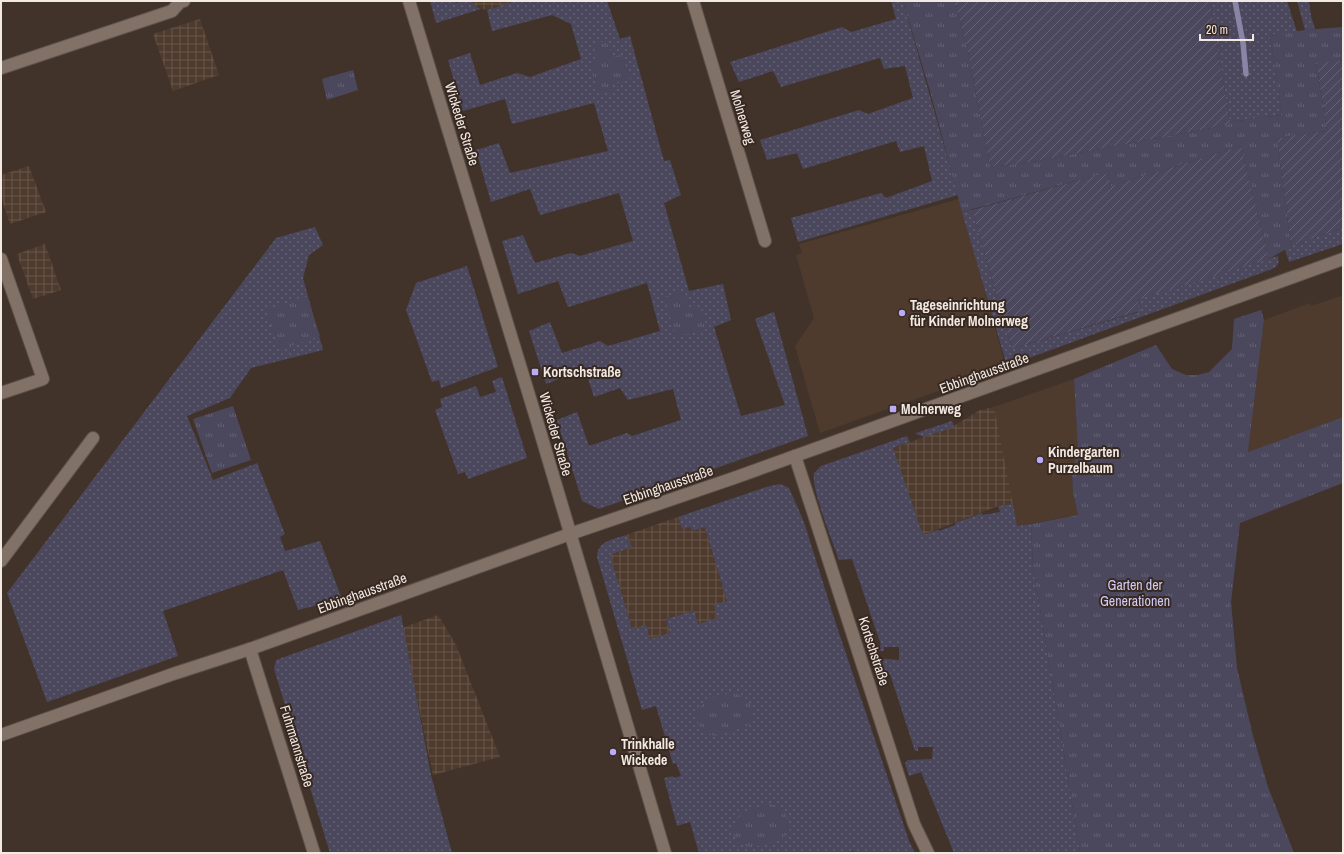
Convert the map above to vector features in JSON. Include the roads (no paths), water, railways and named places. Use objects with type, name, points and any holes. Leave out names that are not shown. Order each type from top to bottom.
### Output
[{"type":"street","points":[[1,68],[172,11],[180,2],[184,1]]},
{"type":"street","name":"Wickeder Straße","points":[[409,1],[523,375],[665,853]]},
{"type":"street","name":"Molnerweg","points":[[693,1],[765,241]]},
{"type":"street","points":[[1,259],[43,379],[1,393]]},
{"type":"street","name":"Ebbinghausstraße","points":[[1,735],[173,674],[250,649],[570,534],[795,456],[1343,259]]},
{"type":"street","points":[[1,561],[93,438]]},
{"type":"street","name":"Kortschstraße","points":[[795,456],[914,824],[928,853]]},
{"type":"street","name":"Fuhrmannstraße","points":[[250,649],[314,853]]},
{"type":"waterway","points":[[1235,1],[1243,43],[1246,74]]},
{"type":"place","name":"Tageseinrichtung für Kinder Molnerweg","points":[[902,313]]},
{"type":"place","name":"Kortschstraße","points":[[535,372]]},
{"type":"place","name":"Molnerweg","points":[[893,409]]},
{"type":"place","name":"Kindergarten Purzelbaum","points":[[1040,460]]},
{"type":"place","name":"Trinkhalle Wickede","points":[[613,752]]},
{"type":"park label","name":"Garten der Generationen","points":[[1135,594]]}]
